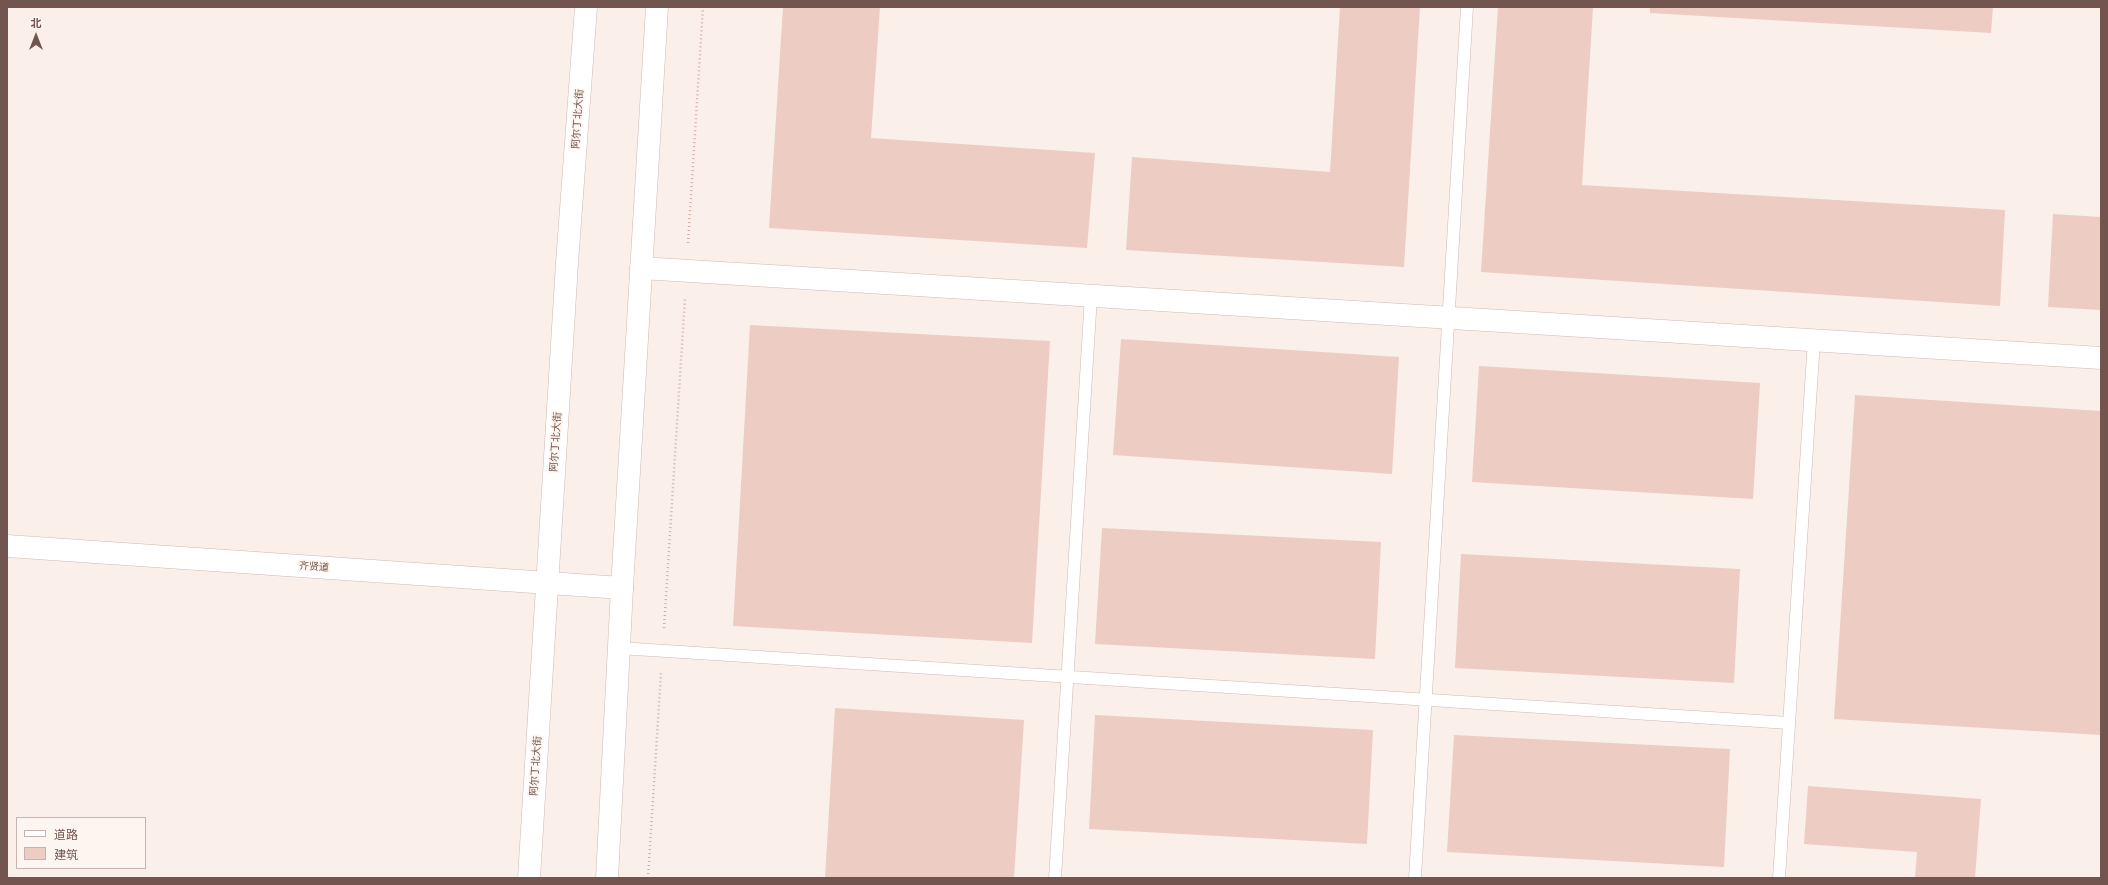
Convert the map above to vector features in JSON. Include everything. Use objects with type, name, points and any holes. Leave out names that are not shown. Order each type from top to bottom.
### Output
[{"type":"street","name":"阿尔丁北大街","points":[[528,878],[586,7]]},
{"type":"street","points":[[607,878],[618,648],[657,7]]},
{"type":"street","points":[[641,268],[2101,358]]},
{"type":"street","name":"齐贤道","points":[[7,546],[622,588]]},
{"type":"lane","points":[[1415,878],[1467,7]]},
{"type":"lane","points":[[1055,878],[1091,296]]},
{"type":"lane","points":[[1779,878],[1814,340]]},
{"type":"lane","points":[[618,648],[1789,723]]},
{"type":"path","points":[[648,878],[703,7]]},
{"type":"building","points":[[783,7],[880,7],[871,138],[1095,153],[1087,248],[769,228]]},
{"type":"building","points":[[1340,7],[1420,7],[1404,267],[1126,250],[1132,157],[1330,172]]},
{"type":"building","points":[[1498,7],[1593,7],[1582,185],[2005,210],[2000,306],[1481,272]]},
{"type":"building","points":[[1650,7],[1993,7],[1991,33],[1650,13]]},
{"type":"building","points":[[2053,214],[2101,217],[2101,310],[2048,307]]},
{"type":"building","points":[[750,325],[1050,341],[1032,643],[733,626]]},
{"type":"building","points":[[1121,339],[1399,357],[1392,474],[1113,455]]},
{"type":"building","points":[[1479,366],[1760,383],[1753,499],[1472,482]]},
{"type":"building","points":[[1855,395],[2101,411],[2101,735],[1834,719]]},
{"type":"building","points":[[1102,528],[1381,542],[1375,659],[1095,644]]},
{"type":"building","points":[[1461,554],[1740,569],[1734,683],[1455,668]]},
{"type":"building","points":[[835,708],[1024,720],[1014,878],[825,878]]},
{"type":"building","points":[[1095,715],[1373,730],[1367,844],[1089,829]]},
{"type":"building","points":[[1454,735],[1730,749],[1724,867],[1447,852]]},
{"type":"building","points":[[1808,786],[1981,799],[1975,878],[1915,878],[1917,852],[1804,844]]}]
